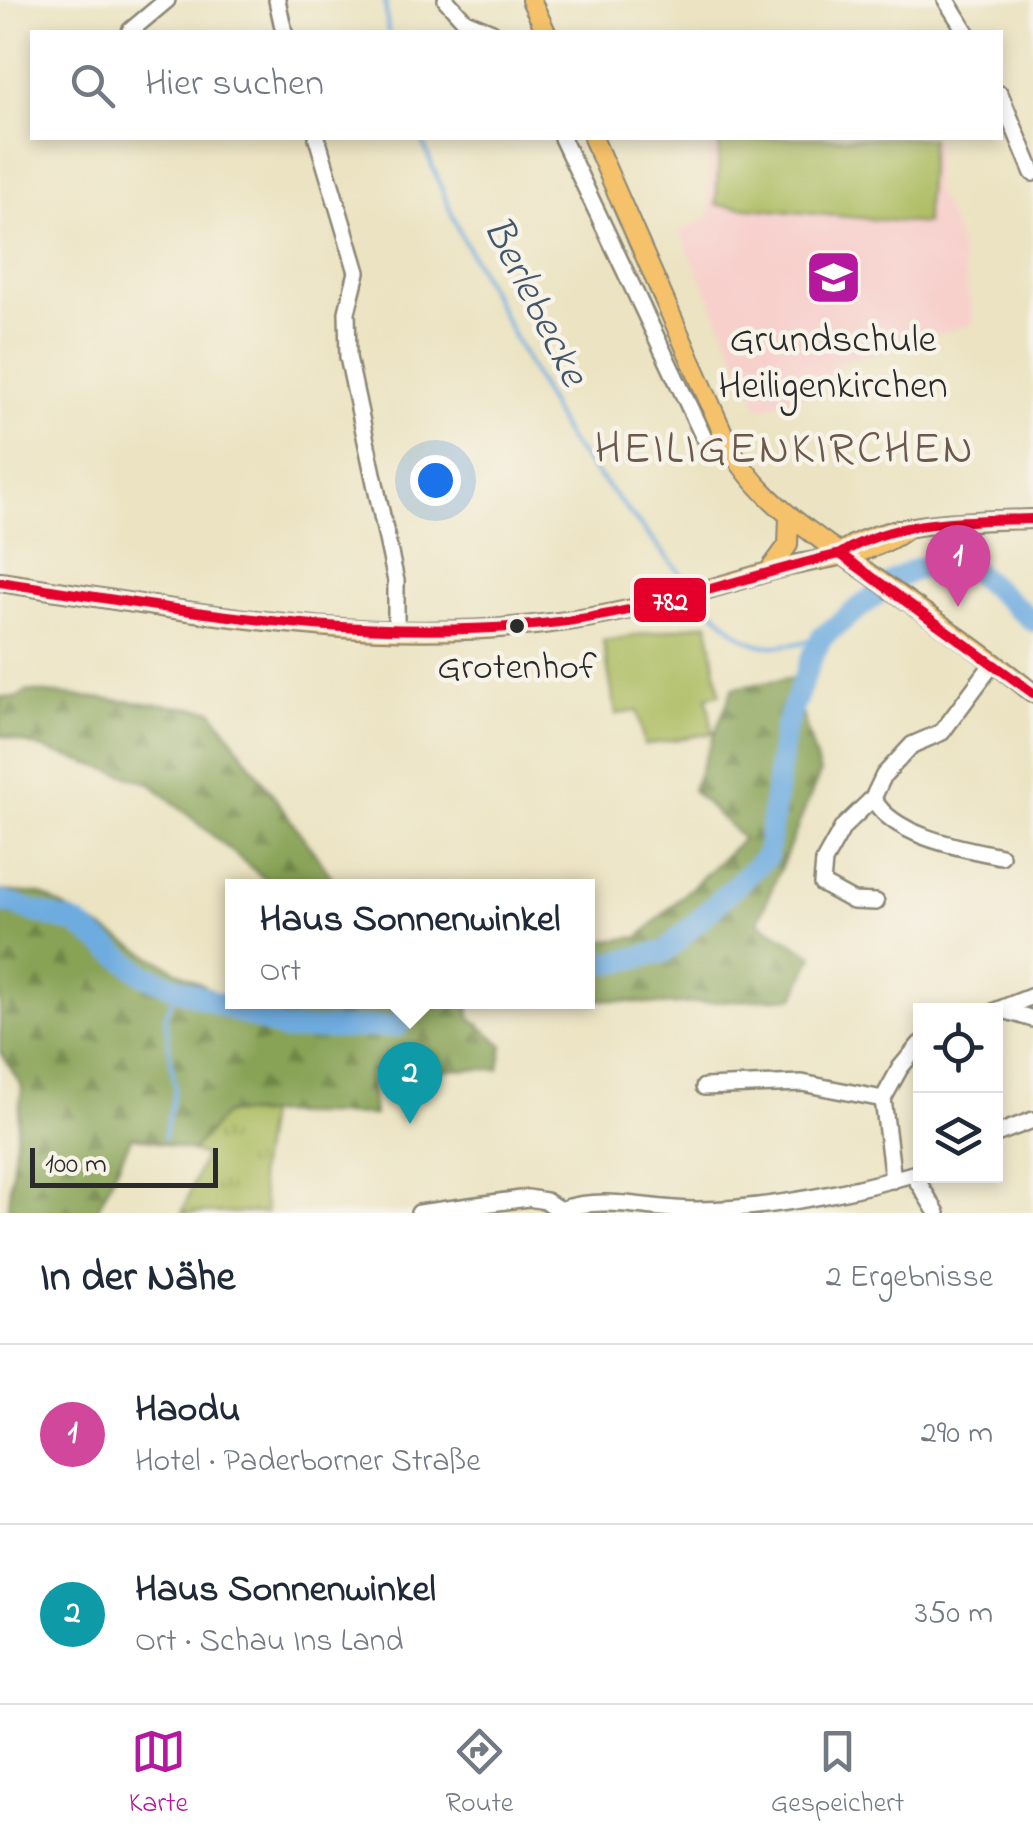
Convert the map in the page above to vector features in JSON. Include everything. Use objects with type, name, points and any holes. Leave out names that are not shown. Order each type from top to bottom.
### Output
[{"type":"main road","points":[[532,0],[545,30]]},
{"type":"main road","points":[[595,140],[730,447],[746,472],[789,517],[1033,693]]},
{"type":"main road","points":[[766,572],[788,545],[789,517]]},
{"type":"main road","points":[[0,582],[236,621],[396,632],[564,622],[675,599],[840,554],[866,536],[1033,519]]},
{"type":"street","points":[[131,30],[167,0]]},
{"type":"street","points":[[277,0],[284,30]]},
{"type":"street","points":[[446,0],[465,21],[487,30]]},
{"type":"street","points":[[946,0],[965,30]]},
{"type":"street","points":[[1003,101],[1033,173]]},
{"type":"street","points":[[318,140],[357,272],[346,312],[348,357],[396,580],[396,632]]},
{"type":"street","points":[[563,140],[703,436]]},
{"type":"street","points":[[876,902],[853,901],[829,891],[821,878],[832,843],[873,798],[893,764],[912,745],[942,732],[994,662]]},
{"type":"street","points":[[873,798],[883,817],[963,848],[1001,856]]},
{"type":"street","points":[[1003,1008],[1033,996]]},
{"type":"street","points":[[1003,1011],[1033,1019]]},
{"type":"street","points":[[893,1180],[883,1099],[913,1054]]},
{"type":"street","points":[[704,1087],[802,1083],[883,1099]]},
{"type":"street","points":[[1003,1131],[1033,1120]]},
{"type":"street","points":[[418,1213],[528,1198],[546,1201],[559,1212],[584,1202],[698,1210],[805,1197],[913,1175]]},
{"type":"street","points":[[922,1183],[938,1213]]},
{"type":"shaded area","name":"Grundschule Heiligenkirchen","points":[[709,140],[937,140],[934,188],[956,232],[974,323],[842,362],[813,391],[760,409],[680,232],[709,217]]},
{"type":"green space","points":[[720,140],[931,140],[925,224],[716,205]]},
{"type":"green space","points":[[708,623],[720,694],[707,697],[713,733],[644,745],[638,711],[616,714],[603,641]]},
{"type":"green space","points":[[813,675],[799,704],[820,773],[758,922],[813,955],[795,997],[663,1005],[595,999],[595,942],[639,937],[743,839],[692,790],[733,688]]},
{"type":"green space","points":[[27,691],[212,710],[333,879],[265,879],[150,783],[0,735],[0,697],[16,698]]},
{"type":"green space","points":[[0,891],[41,894],[225,998],[225,1009],[469,1009],[470,1017],[503,1045],[499,1069],[370,1071],[374,1115],[225,1113],[192,1151],[132,1136],[96,1213],[7,1213],[22,1087],[0,1051]]},
{"type":"green space","points":[[225,1113],[267,1114],[258,1175],[267,1213],[182,1213],[204,1156],[192,1151]]},
{"type":"waterway","name":"Berlebecke","points":[[385,0],[388,30]]},
{"type":"waterway","name":"Berlebecke","points":[[422,140],[458,229],[568,440],[693,588]]},
{"type":"waterway","points":[[595,962],[611,963],[665,952],[767,856],[784,732],[811,659],[822,637],[896,579],[918,568],[951,565],[972,570],[1033,621]]},
{"type":"waterway","name":"Berlebecke","points":[[703,599],[754,643],[782,646],[822,637]]},
{"type":"waterway","points":[[0,901],[77,924],[145,975],[225,1006]]},
{"type":"waterway","points":[[164,1138],[175,1089],[165,1015],[178,988]]},
{"type":"waterway","points":[[232,1009],[285,1030],[398,1026],[411,1009]]},
{"type":"waterway","points":[[130,1213],[132,1209]]},
{"type":"transit line","name":"782","points":[[0,582],[282,622],[424,630],[496,628],[567,621],[636,608],[840,554],[862,542],[909,528],[958,521],[1033,519]]},
{"type":"transit line","name":"782","points":[[840,554],[1033,693]]},
{"type":"place","name":"Grundschule Heiligenkirchen","points":[[833,278]]},
{"type":"place","name":"Haodu","points":[[958,607]]},
{"type":"place","name":"Grotenhof","points":[[517,626]]},
{"type":"place","name":"Haus Sonnenwinkel","points":[[410,1124]]},
{"type":"district","name":"HEILIGENKIRCHEN","points":[[785,446]]}]
